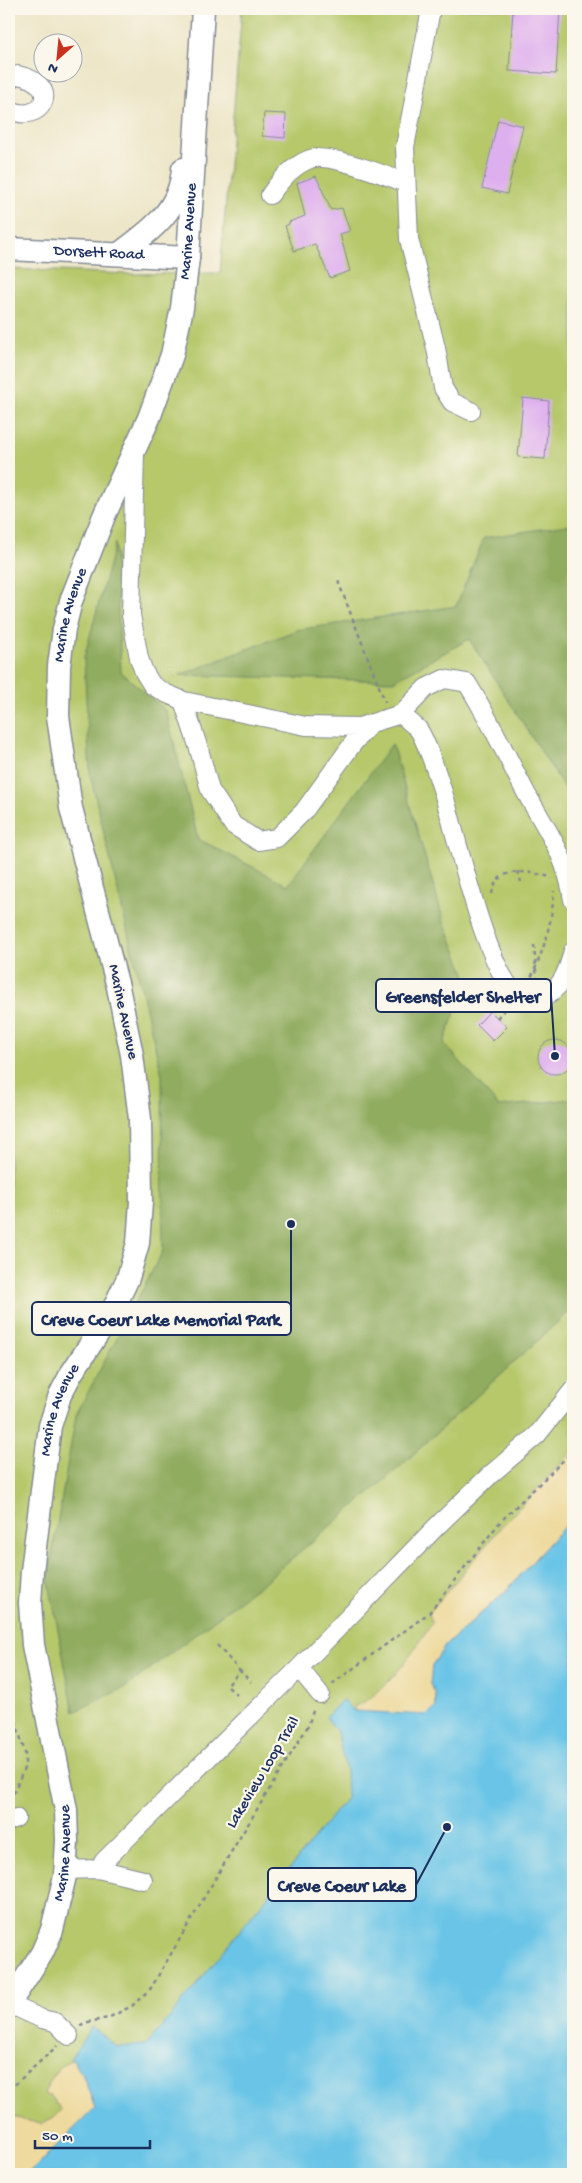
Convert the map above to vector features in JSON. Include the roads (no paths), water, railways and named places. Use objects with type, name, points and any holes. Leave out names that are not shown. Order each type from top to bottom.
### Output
[{"type":"main road","name":"Marine Avenue","points":[[9,2004],[42,1953],[52,1930],[65,1870],[67,1842],[66,1810],[33,1646],[30,1603],[32,1571],[50,1426],[60,1395],[71,1374],[112,1312],[128,1278],[138,1243],[141,1193],[140,1119],[132,1055],[118,987],[71,808],[58,716],[59,666],[64,629],[71,601],[104,516],[135,452],[172,355],[182,308],[188,258],[203,9]]},
{"type":"main road","points":[[119,254],[162,221],[175,201],[182,184],[187,107],[198,95]]},
{"type":"main road","name":"Dorsett Road","points":[[9,249],[188,258]]},
{"type":"street","points":[[431,9],[404,147],[409,239],[436,348],[443,388],[452,402],[471,411]]},
{"type":"street","points":[[9,79],[18,75],[37,82],[44,98],[41,106],[35,111],[27,113],[9,109]]},
{"type":"street","points":[[270,195],[282,178],[310,158],[337,161],[370,169],[406,183]]},
{"type":"street","points":[[135,452],[131,615],[139,658],[144,672],[152,685],[183,701],[306,726],[359,727],[396,716],[426,688],[444,679],[467,683],[484,709],[526,792],[559,849],[573,900]]},
{"type":"street","points":[[183,701],[210,790],[233,825],[258,841],[277,838],[304,811],[354,742],[370,724]]},
{"type":"street","points":[[396,716],[419,730],[441,785],[473,901],[498,969],[507,983],[522,997],[537,999],[553,993],[568,971],[573,951]]},
{"type":"street","points":[[98,1869],[104,1860],[299,1668],[434,1528],[490,1475],[537,1435],[573,1390]]},
{"type":"street","points":[[299,1668],[320,1694]]},
{"type":"street","points":[[65,1870],[98,1869],[143,1880]]},
{"type":"street","points":[[9,2004],[42,2019],[56,2022],[69,2036]]},
{"type":"water","points":[[573,1517],[573,2174],[28,2174],[95,2108],[82,2073],[76,2067],[74,2060],[70,2059],[92,2027],[117,2047],[146,2045],[347,1797],[346,1771],[337,1732],[326,1717],[342,1700],[354,1711],[427,1715],[436,1707],[436,1695],[430,1684],[432,1666],[445,1646],[504,1593]]},
{"type":"place","name":"Greensfelder Shelter","points":[[555,1056]]},
{"type":"place","name":"Creve Coeur Lake Memorial Park","points":[[291,1224]]},
{"type":"place","name":"Creve Coeur Lake","points":[[447,1827]]}]
